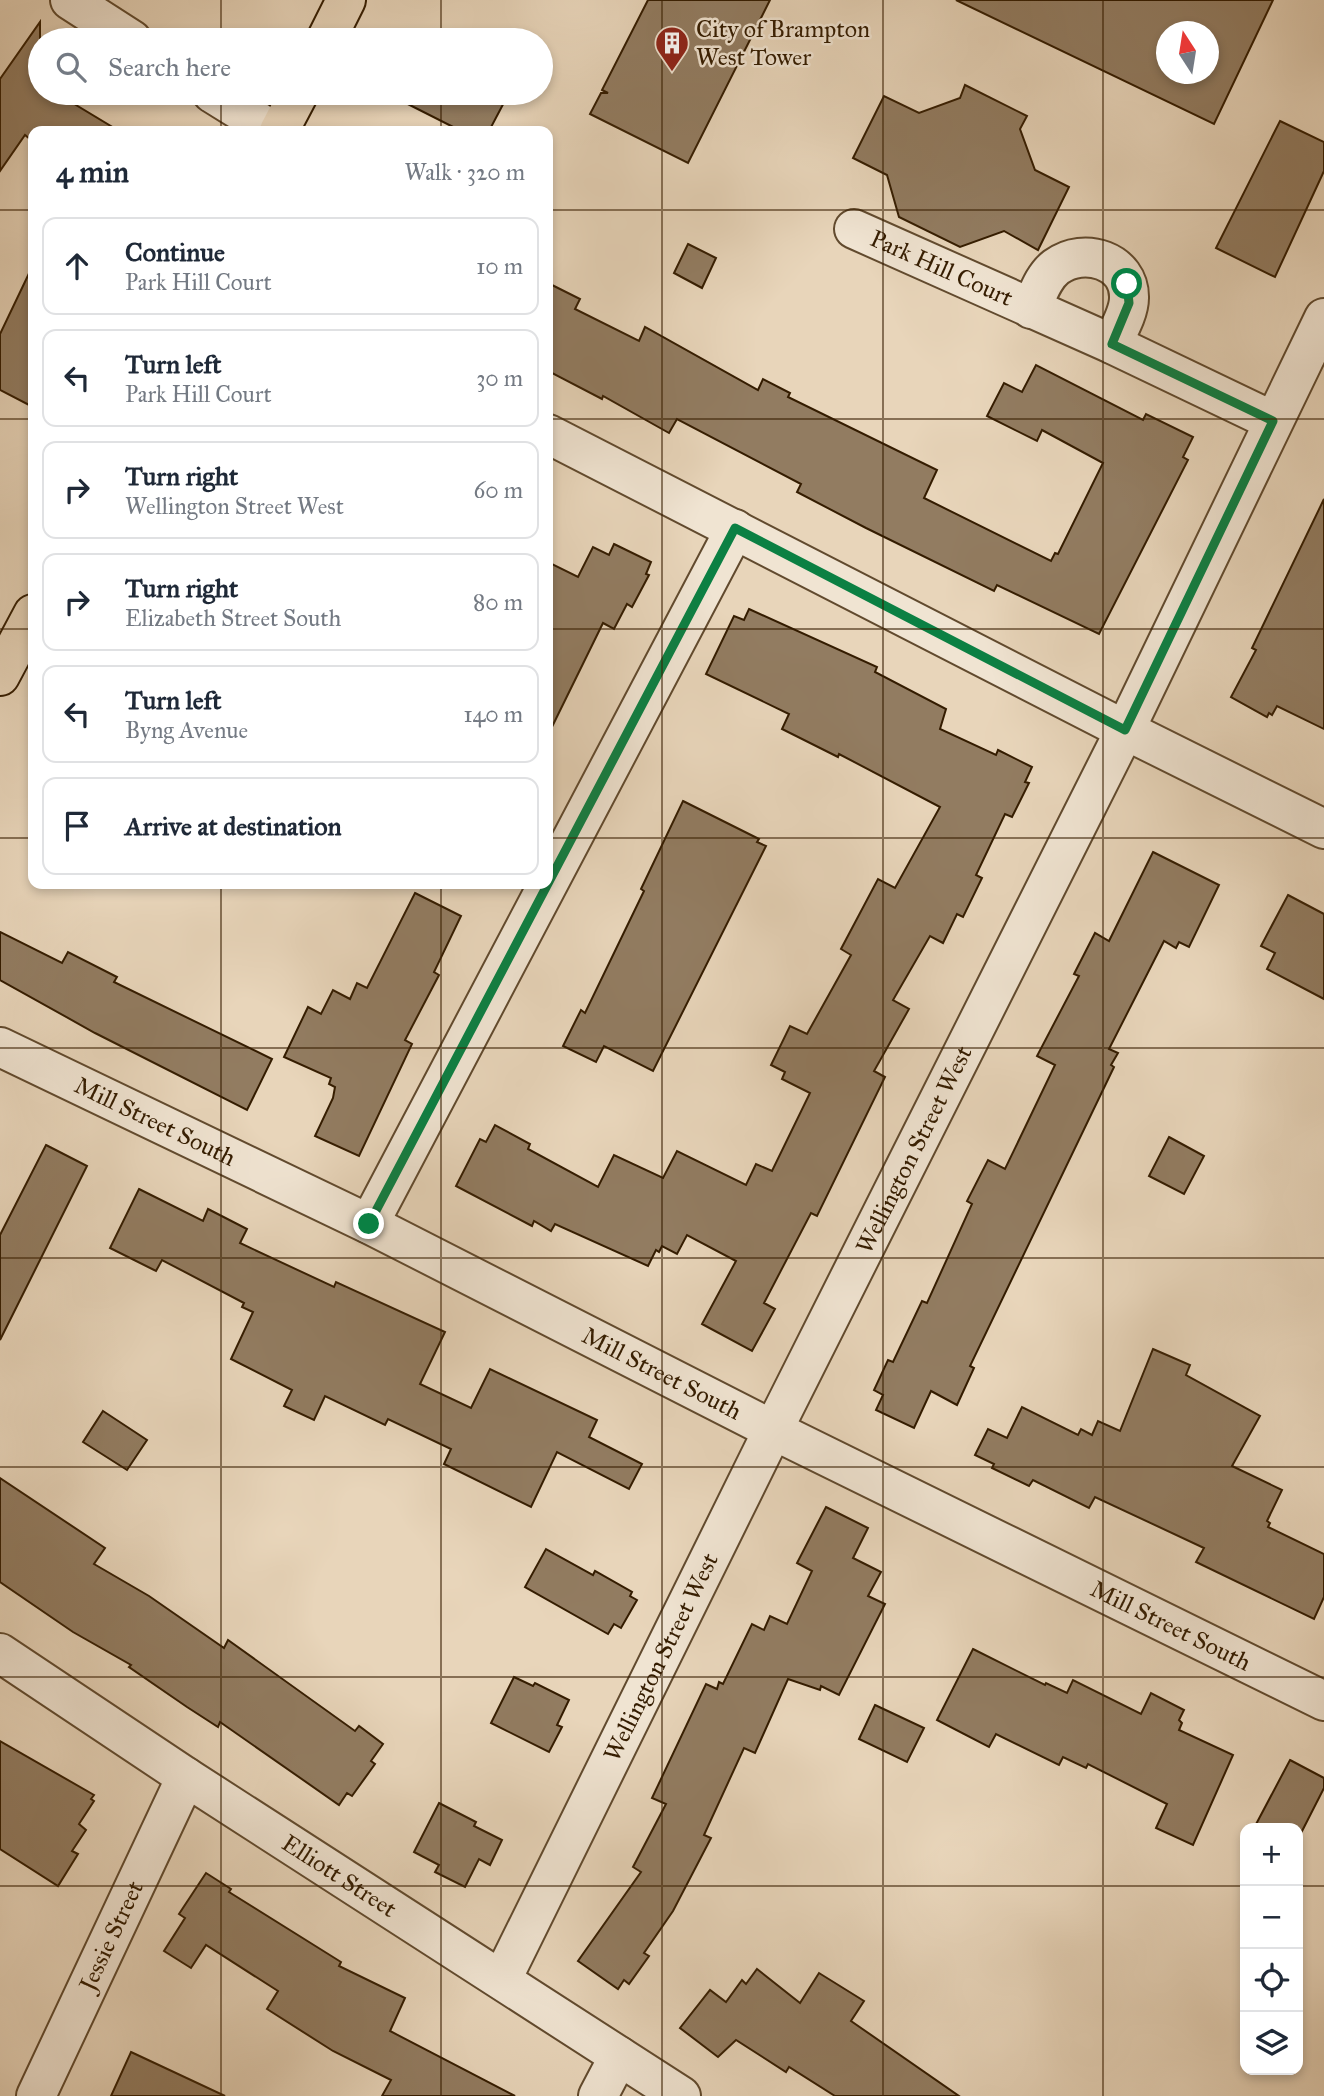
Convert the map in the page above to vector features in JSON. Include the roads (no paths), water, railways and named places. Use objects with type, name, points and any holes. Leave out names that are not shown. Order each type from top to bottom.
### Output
[{"type":"main road","points":[[332,28],[346,0]]},
{"type":"main road","points":[[282,126],[293,105]]},
{"type":"main road","points":[[0,676],[28,623]]},
{"type":"street","points":[[71,0],[114,28]]},
{"type":"street","points":[[231,105],[265,126]]},
{"type":"street","name":"Park Hill Court","points":[[854,229],[1112,344],[1273,421]]},
{"type":"street","name":"Park Hill Court","points":[[1031,309],[1046,276],[1059,265],[1092,258],[1107,260],[1123,277],[1129,294],[1129,303],[1112,344]]},
{"type":"street","name":"Wellington Street West","points":[[502,1979],[773,1430],[1125,730],[1324,318]]},
{"type":"street","points":[[553,437],[1324,829]]},
{"type":"street","points":[[553,874],[735,528]]},
{"type":"street","points":[[369,1224],[545,889]]},
{"type":"street","name":"Mill Street South","points":[[0,1047],[369,1224],[773,1430],[1324,1702]]},
{"type":"street","name":"Elliott Street","points":[[0,1653],[186,1777],[681,2096]]},
{"type":"street","name":"Jessie Street","points":[[36,2096],[186,1777]]},
{"type":"street","points":[[598,2096],[618,2056]]},
{"type":"place","name":"City of Brampton West Tower","points":[[672,73]]}]
